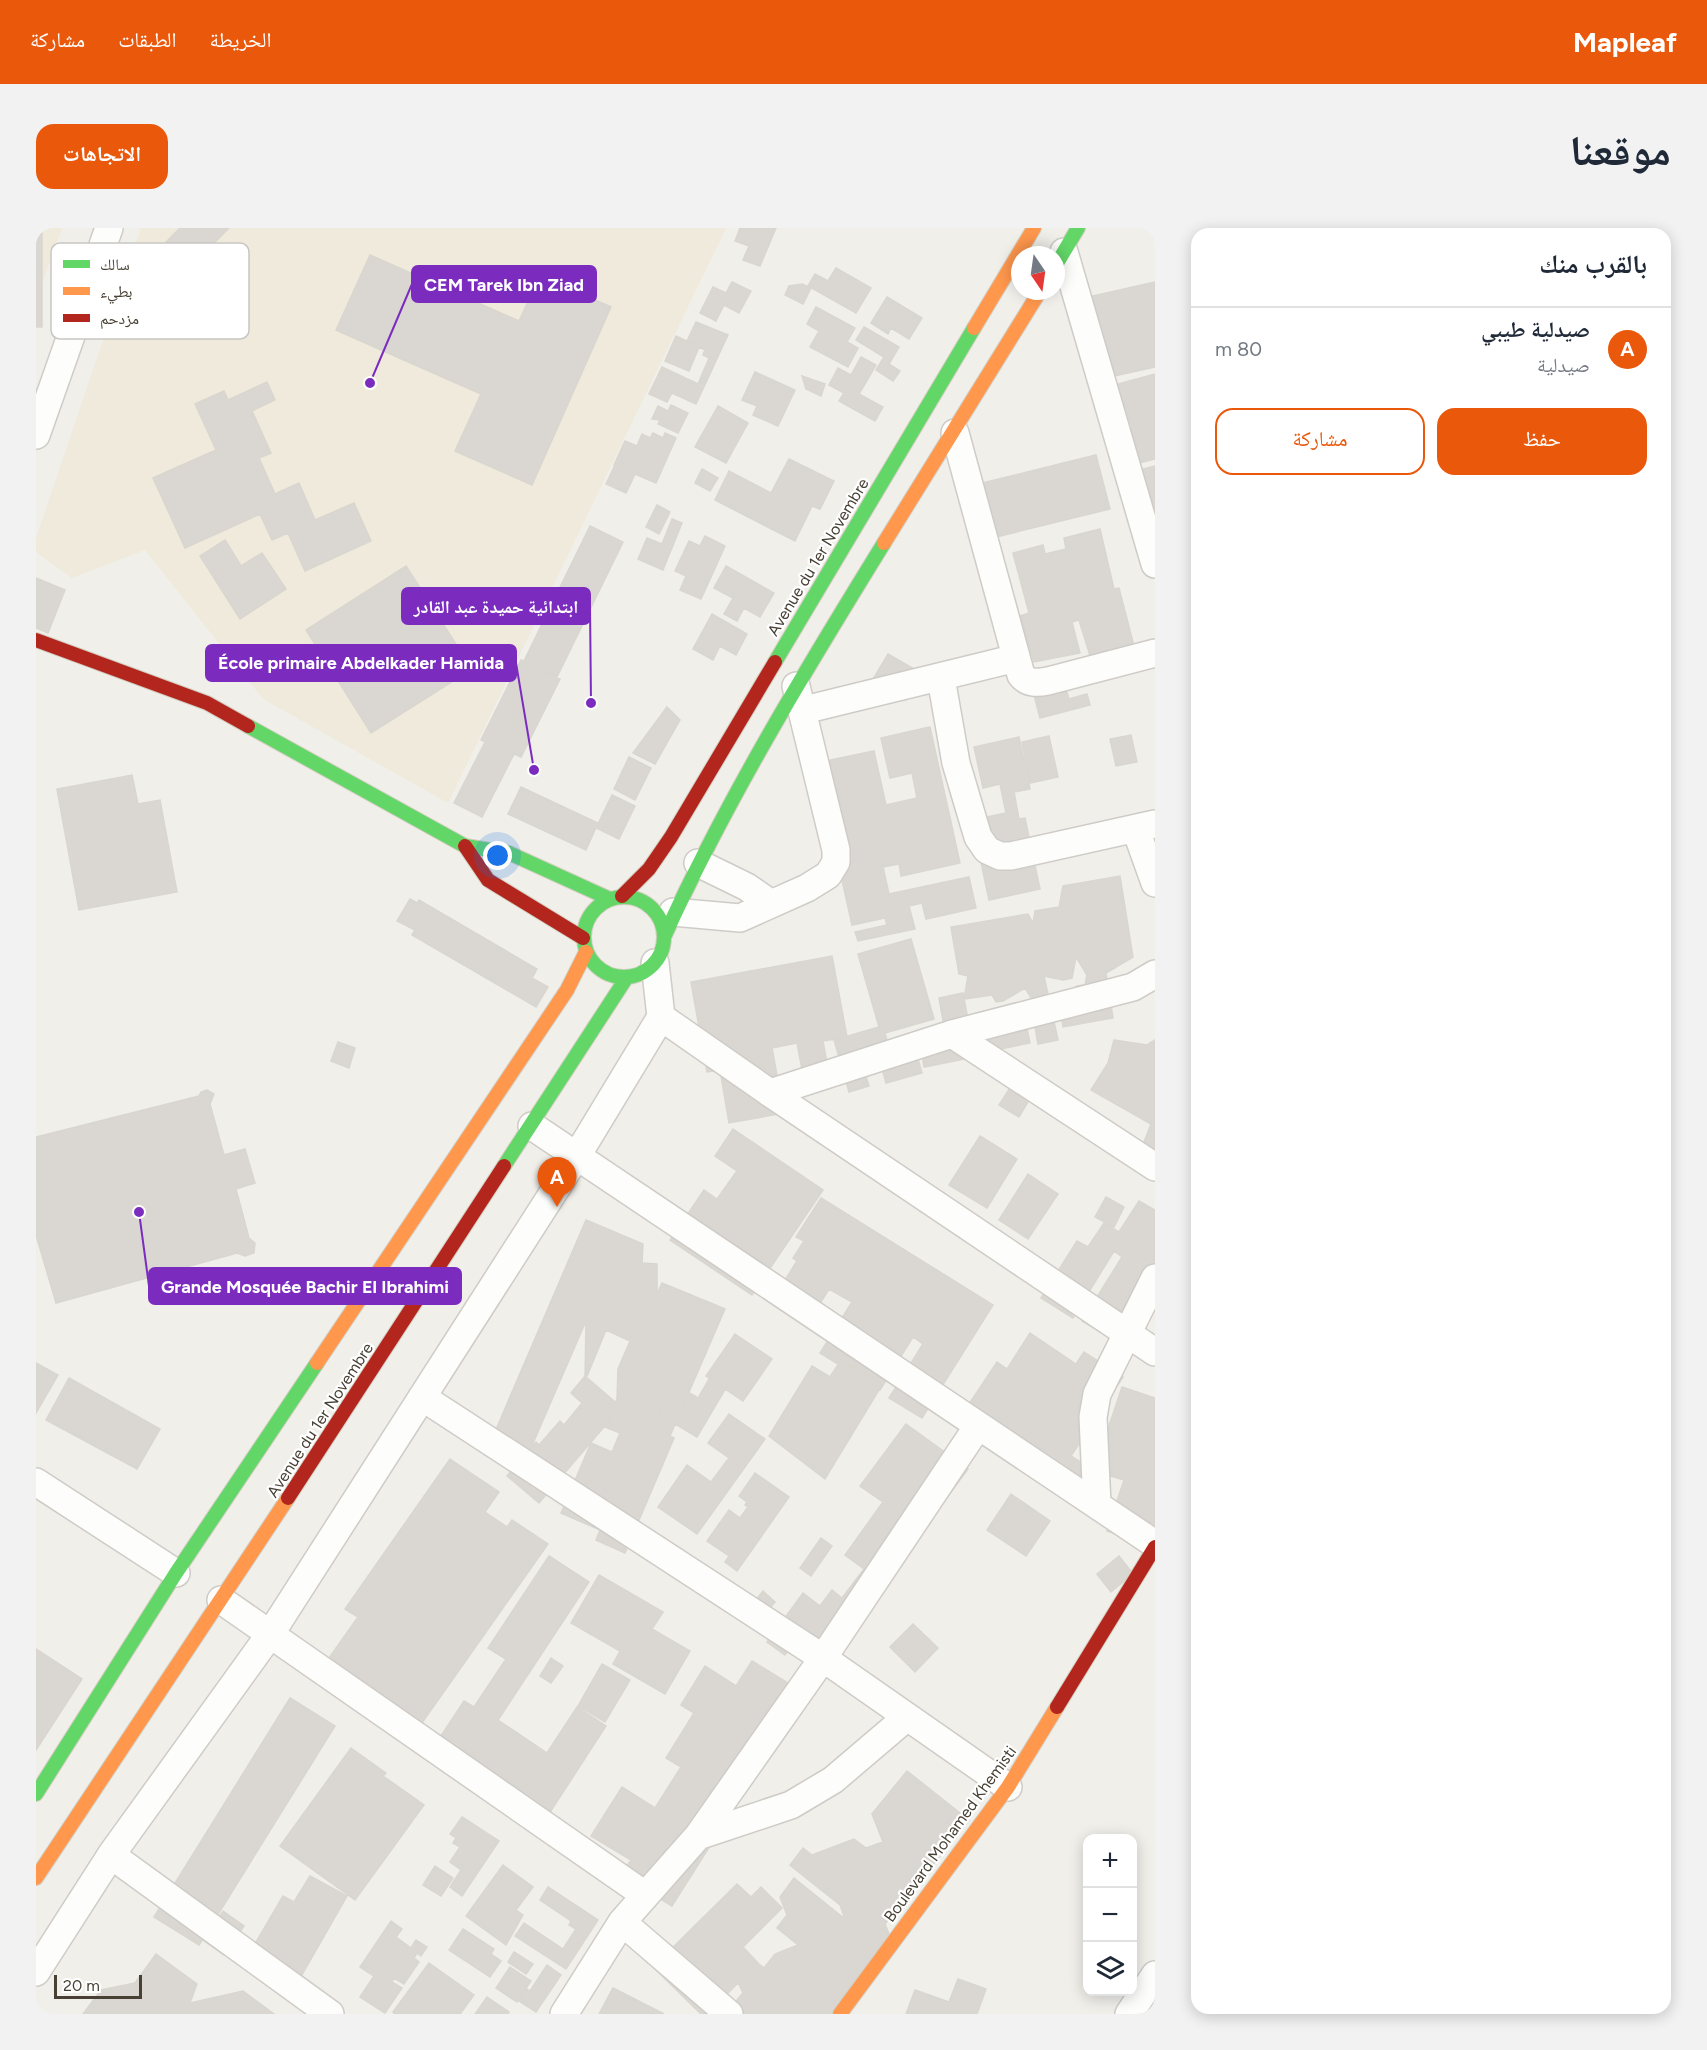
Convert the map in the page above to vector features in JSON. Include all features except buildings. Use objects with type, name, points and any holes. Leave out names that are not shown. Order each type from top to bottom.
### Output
[{"type":"main road","name":"Avenue du 1er Novembre","points":[[616,897],[649,869],[671,837],[1034,228]]},
{"type":"main road","points":[[1065,250],[1078,228]]},
{"type":"main road","points":[[616,897],[599,904],[591,914],[583,938],[586,952],[603,972],[627,977],[643,973],[655,963],[663,949],[669,924],[698,863],[800,698],[1035,300]]},
{"type":"main road","points":[[36,640],[207,702],[465,846],[508,853],[616,897],[646,903],[662,922],[669,924]]},
{"type":"main road","points":[[465,846],[488,880],[583,938]]},
{"type":"main road","name":"Avenue du 1er Novembre","points":[[36,1794],[176,1573],[567,990],[586,952]]},
{"type":"main road","name":"Avenue du 1er Novembre","points":[[36,1878],[221,1600],[627,977]]},
{"type":"main road","name":"Boulevard Mohamed Khemisti","points":[[840,2014],[1008,1787],[1155,1546]]},
{"type":"street","points":[[104,243],[109,228]]},
{"type":"street","points":[[1065,274],[1155,564]]},
{"type":"street","points":[[36,435],[70,339]]},
{"type":"street","points":[[955,433],[1016,658],[1024,679],[1037,683],[1155,653]]},
{"type":"street","points":[[669,924],[740,918],[828,875],[836,862],[836,850],[800,698],[941,678],[1016,658]]},
{"type":"street","points":[[941,678],[956,763],[978,837],[987,850],[1000,856],[1011,856],[1146,827],[1155,883]]},
{"type":"street","points":[[698,863],[747,887],[770,903]]},
{"type":"street","points":[[36,1972],[111,1855],[271,1633],[578,1154],[661,1017],[655,963]]},
{"type":"street","points":[[770,1093],[952,1034],[1133,987],[1155,974]]},
{"type":"street","points":[[661,1017],[1155,1352]]},
{"type":"street","points":[[952,1034],[1155,1167]]},
{"type":"street","points":[[532,1125],[1155,1546]]},
{"type":"street","points":[[1097,1505],[1093,1417],[1097,1394],[1155,1278]]},
{"type":"street","points":[[422,1397],[823,1658],[1008,1787]]},
{"type":"street","points":[[564,2014],[622,1922],[698,1836],[823,1658],[978,1426]]},
{"type":"street","points":[[36,1482],[176,1573]]},
{"type":"street","points":[[221,1600],[645,1895]]},
{"type":"street","points":[[698,1836],[791,1805],[833,1780],[907,1717]]},
{"type":"street","points":[[111,1855],[330,2014]]},
{"type":"street","points":[[622,1922],[729,2014]]},
{"type":"street","points":[[1129,2014],[1155,1975]]},
{"type":"shaded area","points":[[36,228],[62,228],[57,243],[51,243],[51,258],[36,300]]},
{"type":"shaded area","points":[[141,228],[726,228],[448,803],[263,699],[145,550],[72,578],[36,552],[36,538],[103,339],[249,339],[249,243],[136,243]]},
{"type":"traffic: fast","points":[[1065,250],[1078,228]]},
{"type":"traffic: fast","points":[[775,662],[974,328]]},
{"type":"traffic: fast","points":[[665,935],[714,834],[741,785],[796,687],[884,543]]},
{"type":"traffic: fast","points":[[248,726],[465,846],[509,853],[610,899]]},
{"type":"traffic: fast","points":[[616,897],[632,897],[653,908],[664,929],[664,937],[664,945],[653,966],[632,977],[616,977],[602,971],[590,959],[584,945],[584,929],[590,915],[602,903],[616,897]]},
{"type":"traffic: fast","points":[[504,1166],[627,977]]},
{"type":"traffic: fast","points":[[36,1794],[176,1573],[317,1363]]},
{"type":"traffic: slow","points":[[974,328],[1034,228]]},
{"type":"traffic: slow","points":[[884,543],[1034,300]]},
{"type":"traffic: slow","points":[[317,1363],[567,990],[586,952]]},
{"type":"traffic: slow","points":[[36,1878],[288,1498]]},
{"type":"traffic: slow","points":[[840,2014],[1008,1787],[1057,1707]]},
{"type":"traffic: jam","points":[[36,640],[207,703],[248,726]]},
{"type":"traffic: jam","points":[[622,896],[649,869],[671,837],[775,662]]},
{"type":"traffic: jam","points":[[465,846],[488,880],[583,938]]},
{"type":"traffic: jam","points":[[288,1498],[504,1166]]},
{"type":"traffic: jam","points":[[1057,1707],[1155,1547]]},
{"type":"place","name":"CEM Tarek Ibn Ziad","points":[[370,383]]},
{"type":"place","name":"ابتدائية حميدة عبد القادر","points":[[591,703]]},
{"type":"place","name":"École primaire Abdelkader Hamida","points":[[534,770]]},
{"type":"place","name":"صيدلية طيبي","points":[[557,1207]]},
{"type":"place","name":"Grande Mosquée Bachir El Ibrahimi","points":[[139,1212]]}]
